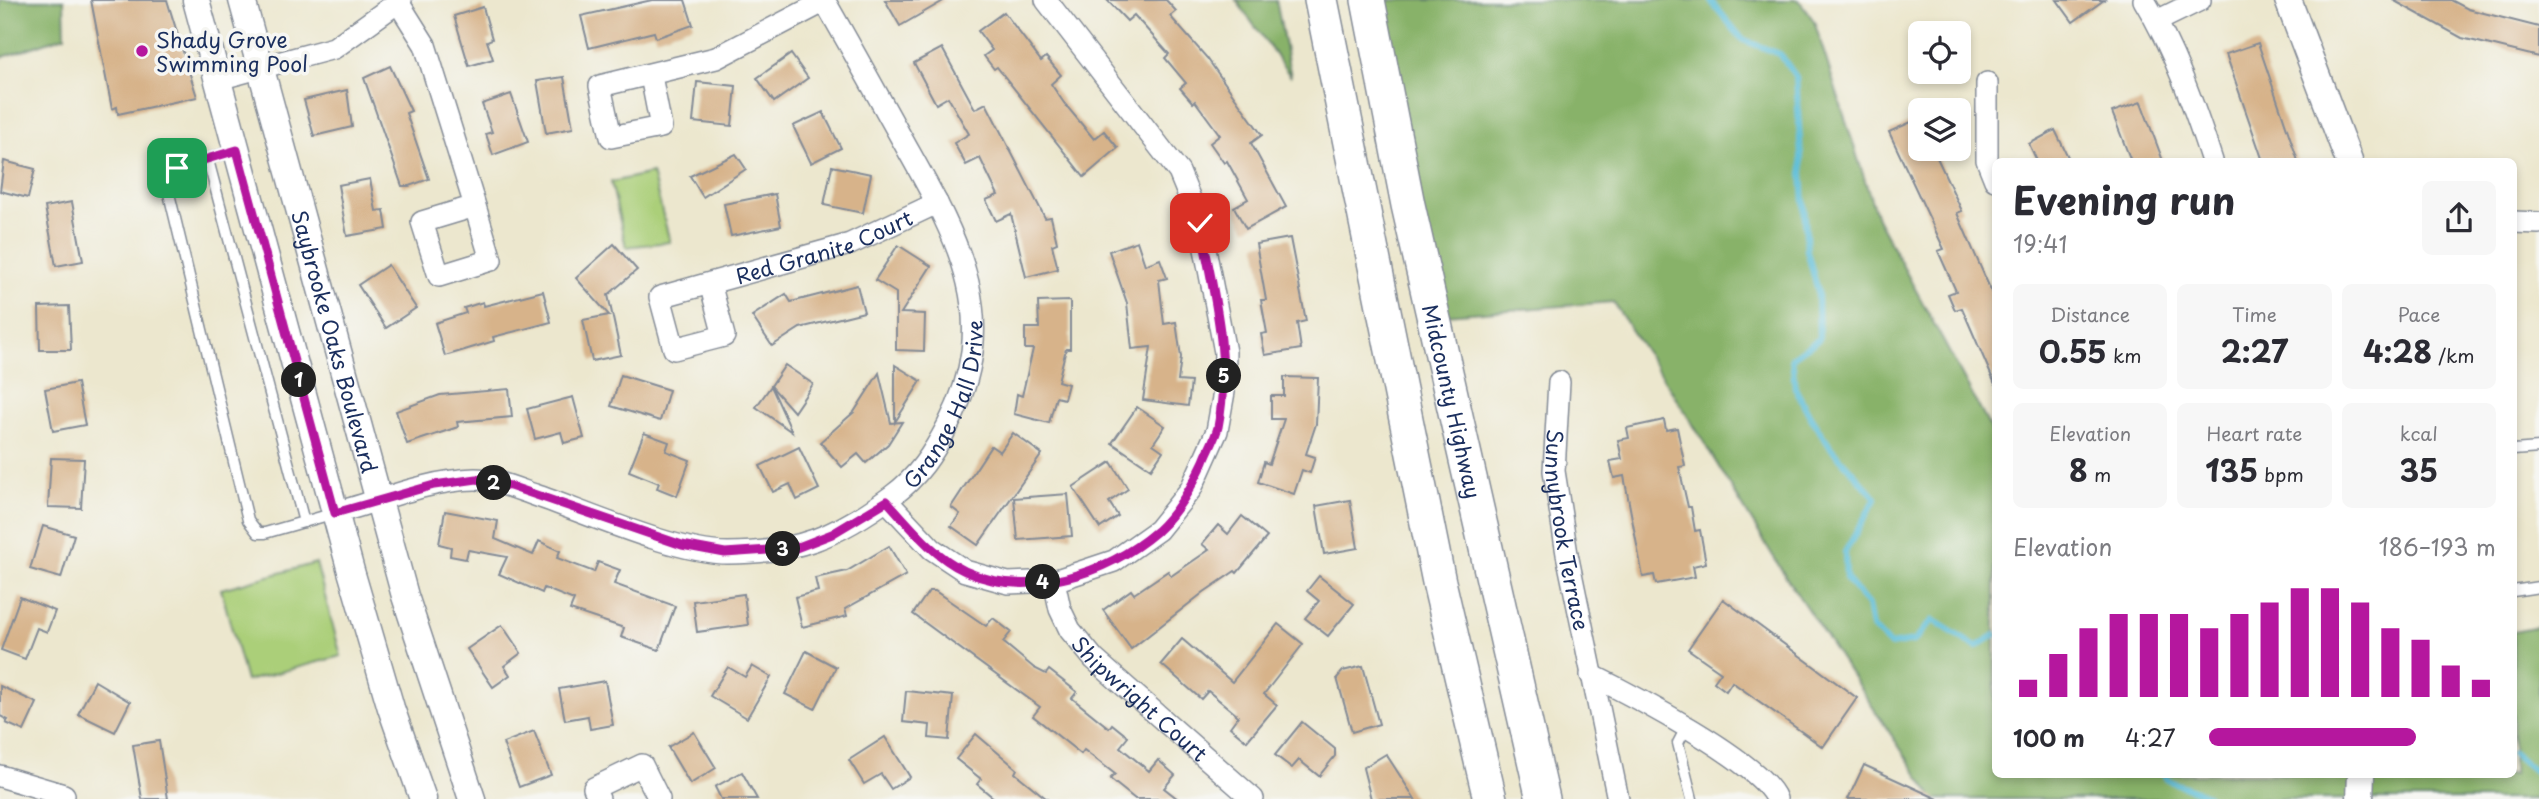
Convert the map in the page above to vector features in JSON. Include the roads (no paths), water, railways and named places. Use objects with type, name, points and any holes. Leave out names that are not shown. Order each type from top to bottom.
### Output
[{"type":"main road","points":[[1321,0],[1439,582],[1490,799]]},
{"type":"main road","name":"Midcounty Highway","points":[[1368,0],[1413,230],[1543,799]]},
{"type":"street","points":[[196,0],[335,513],[391,708],[424,799]]},
{"type":"street","name":"Saybrooke Oaks Boulevard","points":[[242,0],[426,666],[472,799]]},
{"type":"street","points":[[651,76],[716,58],[825,0]]},
{"type":"street","name":"Grange Hall Drive","points":[[335,513],[434,485],[477,479],[510,486],[682,545],[725,553],[796,548],[832,534],[887,501],[914,480],[937,446],[958,405],[969,368],[974,326],[969,282],[958,244],[825,0]]},
{"type":"street","points":[[887,501],[932,549],[965,571],[1008,583],[1054,581],[1114,561],[1158,530],[1191,489],[1217,431],[1224,392],[1224,352],[1200,223],[1179,172],[1046,0]]},
{"type":"street","points":[[2144,0],[2157,21],[2196,113],[2211,158]]},
{"type":"street","points":[[2157,21],[2200,0]]},
{"type":"street","points":[[2288,0],[2348,158]]},
{"type":"street","points":[[218,79],[334,48],[399,1],[425,45],[475,206]]},
{"type":"street","points":[[1987,83],[1987,160],[1992,172]]},
{"type":"street","name":"Red Granite Court","points":[[710,284],[850,244],[937,203]]},
{"type":"street","points":[[2517,222],[2539,223]]},
{"type":"street","name":"Sunnybrook Terrace","points":[[1559,382],[1554,471],[1591,675],[1618,799]]},
{"type":"street","name":"Shipwright Court","points":[[1054,581],[1060,609],[1070,631],[1094,659],[1253,799]]},
{"type":"street","points":[[1591,675],[1687,726],[1754,774],[1776,799]]},
{"type":"street","points":[[599,799],[594,788],[642,765],[659,799]]},
{"type":"street","points":[[0,776],[64,795]]},
{"type":"street","points":[[2360,799],[2361,778]]},
{"type":"lane","points":[[237,150],[177,168],[165,177],[248,520],[258,533],[265,533],[335,513]]},
{"type":"lane","points":[[208,160],[304,522]]},
{"type":"lane","points":[[2517,450],[2539,447]]},
{"type":"lane","points":[[2517,590],[2539,587]]},
{"type":"lane","points":[[1687,726],[1678,743],[1692,799]]},
{"type":"waterway","points":[[1710,0],[1743,40],[1780,54],[1796,77],[1807,251],[1818,291],[1819,339],[1792,358],[1795,388],[1831,448],[1876,498],[1845,552],[1846,578],[1868,605],[1872,627],[1890,645],[1914,641],[1933,620],[1976,647],[1992,637]]},
{"type":"waterway","points":[[2517,756],[2539,775]]},
{"type":"waterway","points":[[2166,778],[2211,799]]},
{"type":"place","name":"Shady Grove Swimming Pool","points":[[142,51]]}]
